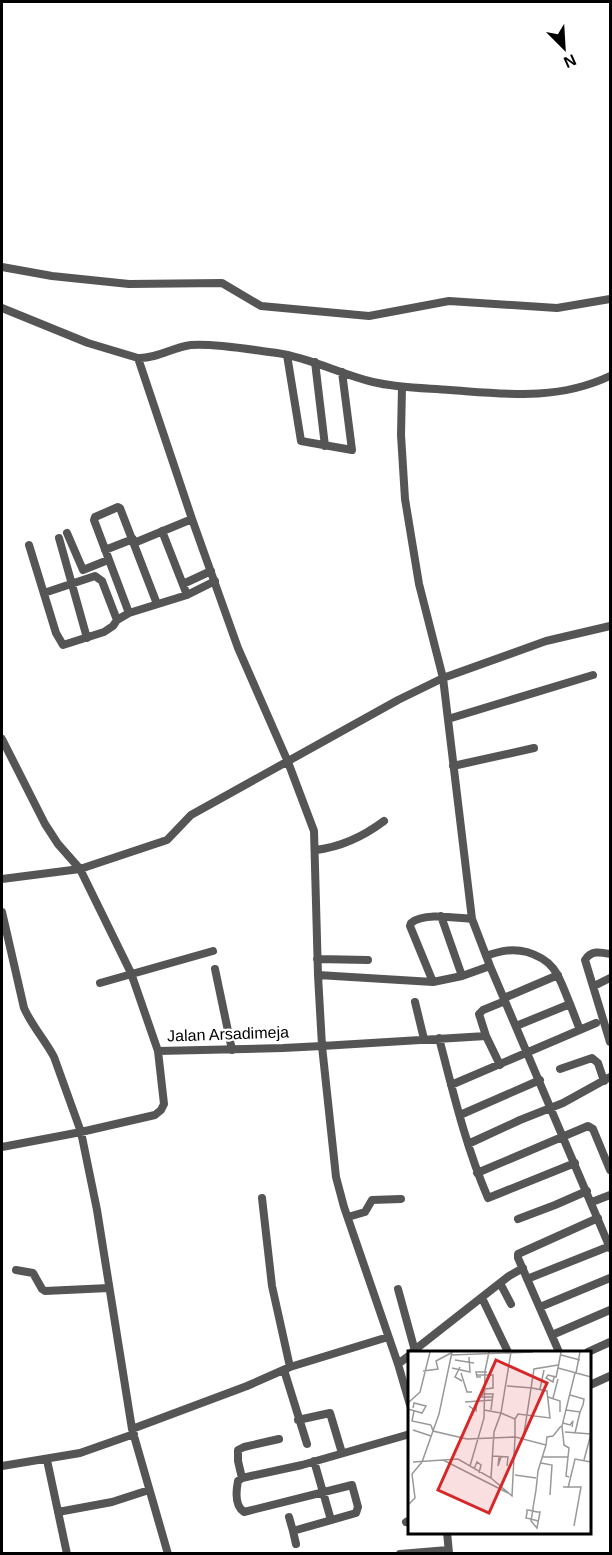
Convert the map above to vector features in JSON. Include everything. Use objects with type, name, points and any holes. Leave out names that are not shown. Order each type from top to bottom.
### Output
[{"type":"street","points":[[2,267],[51,276],[129,284],[222,283],[261,306],[369,316],[449,302],[557,308],[610,299]]},
{"type":"street","points":[[2,308],[88,343],[138,358],[147,358],[188,345],[201,345],[287,355],[373,382],[402,387],[536,395],[586,386],[610,376]]},
{"type":"street","points":[[287,355],[301,441],[352,450],[342,372]]},
{"type":"street","points":[[138,358],[238,648],[288,762],[312,825],[316,850],[317,959],[322,1046],[336,1177],[408,1398]]},
{"type":"street","points":[[315,362],[325,446]]},
{"type":"street","points":[[402,387],[401,435],[405,499],[419,584],[443,678],[472,919],[562,1136],[598,1218],[608,1233],[610,1247],[527,1279]]},
{"type":"street","points":[[129,613],[94,518],[118,507],[157,604]]},
{"type":"street","points":[[105,550],[192,519]]},
{"type":"street","points":[[162,531],[187,595]]},
{"type":"street","points":[[87,638],[72,584],[63,536],[83,570],[108,560]]},
{"type":"street","points":[[29,545],[56,633],[62,644],[109,630],[117,620],[129,613],[187,595],[215,581]]},
{"type":"street","points":[[183,585],[211,571]]},
{"type":"street","points":[[44,593],[95,576],[100,579],[117,620]]},
{"type":"street","points":[[2,879],[80,869],[166,840],[191,815],[398,700],[443,678],[546,641],[610,626]]},
{"type":"street","points":[[448,719],[592,675]]},
{"type":"street","points":[[2,739],[18,775],[45,824],[58,844],[80,869],[131,973],[158,1051]]},
{"type":"street","points":[[453,766],[534,748]]},
{"type":"street","points":[[316,850],[331,848],[354,839],[384,821]]},
{"type":"street","points":[[2,912],[24,1008],[54,1057],[81,1132],[97,1210],[133,1432],[168,1554]]},
{"type":"street","points":[[433,982],[410,926],[411,923],[416,919],[441,916],[472,919]]},
{"type":"street","points":[[441,916],[462,976]]},
{"type":"street","points":[[486,956],[507,950],[522,951],[547,960],[558,975],[580,1030]]},
{"type":"street","points":[[100,983],[213,951]]},
{"type":"street","points":[[610,954],[598,951],[585,960],[607,1013],[610,1042]]},
{"type":"street","points":[[317,959],[368,960]]},
{"type":"street","points":[[318,975],[433,982],[462,976],[490,966]]},
{"type":"street","points":[[215,969],[232,1050]]},
{"type":"street","points":[[500,1065],[479,1014],[504,999],[558,975]]},
{"type":"street","points":[[594,986],[610,978]]},
{"type":"street","points":[[415,1002],[424,1039]]},
{"type":"street","points":[[516,1026],[570,1004]]},
{"type":"street","points":[[451,1085],[596,1023]]},
{"type":"street","name":"Jalan Arsadimeja","points":[[81,1132],[155,1114],[161,1110],[164,1104],[158,1051],[322,1046],[486,1035]]},
{"type":"street","points":[[439,1038],[468,1144],[488,1198],[575,1163]]},
{"type":"street","points":[[468,1144],[520,1119],[552,1108],[608,1079],[592,1058],[560,1069]]},
{"type":"street","points":[[460,1115],[540,1080]]},
{"type":"street","points":[[477,1173],[588,1126],[592,1127],[610,1170]]},
{"type":"street","points":[[2,1147],[81,1132]]},
{"type":"street","points":[[518,1219],[587,1191]]},
{"type":"street","points":[[592,1202],[610,1195]]},
{"type":"street","points":[[262,1198],[272,1286],[298,1420],[307,1444]]},
{"type":"street","points":[[348,1217],[365,1212],[372,1200],[401,1199]]},
{"type":"street","points":[[558,1351],[518,1258],[520,1252],[598,1218]]},
{"type":"street","points":[[415,1351],[500,1283],[523,1268]]},
{"type":"street","points":[[16,1270],[33,1273],[45,1291],[109,1288]]},
{"type":"street","points":[[540,1307],[610,1278]]},
{"type":"street","points":[[500,1283],[511,1304]]},
{"type":"street","points":[[398,1289],[412,1351]]},
{"type":"street","points":[[482,1298],[507,1351]]},
{"type":"street","points":[[552,1335],[610,1310]]},
{"type":"street","points":[[2,1466],[80,1453],[248,1386],[287,1368],[388,1337]]},
{"type":"street","points":[[591,1352],[610,1342]]},
{"type":"street","points":[[398,1364],[408,1356]]},
{"type":"street","points":[[591,1385],[610,1376]]},
{"type":"street","points":[[298,1420],[330,1413],[342,1453]]},
{"type":"street","points":[[293,1531],[356,1513],[358,1507],[354,1487],[350,1485],[244,1512],[240,1509],[237,1483],[242,1478],[408,1435]]},
{"type":"street","points":[[242,1478],[238,1450],[279,1439]]},
{"type":"street","points":[[47,1460],[67,1554]]},
{"type":"street","points":[[314,1461],[331,1520]]},
{"type":"street","points":[[58,1512],[112,1502],[149,1490]]},
{"type":"street","points":[[289,1517],[297,1544]]},
{"type":"street","points":[[400,1554],[449,1552],[447,1534]]}]
